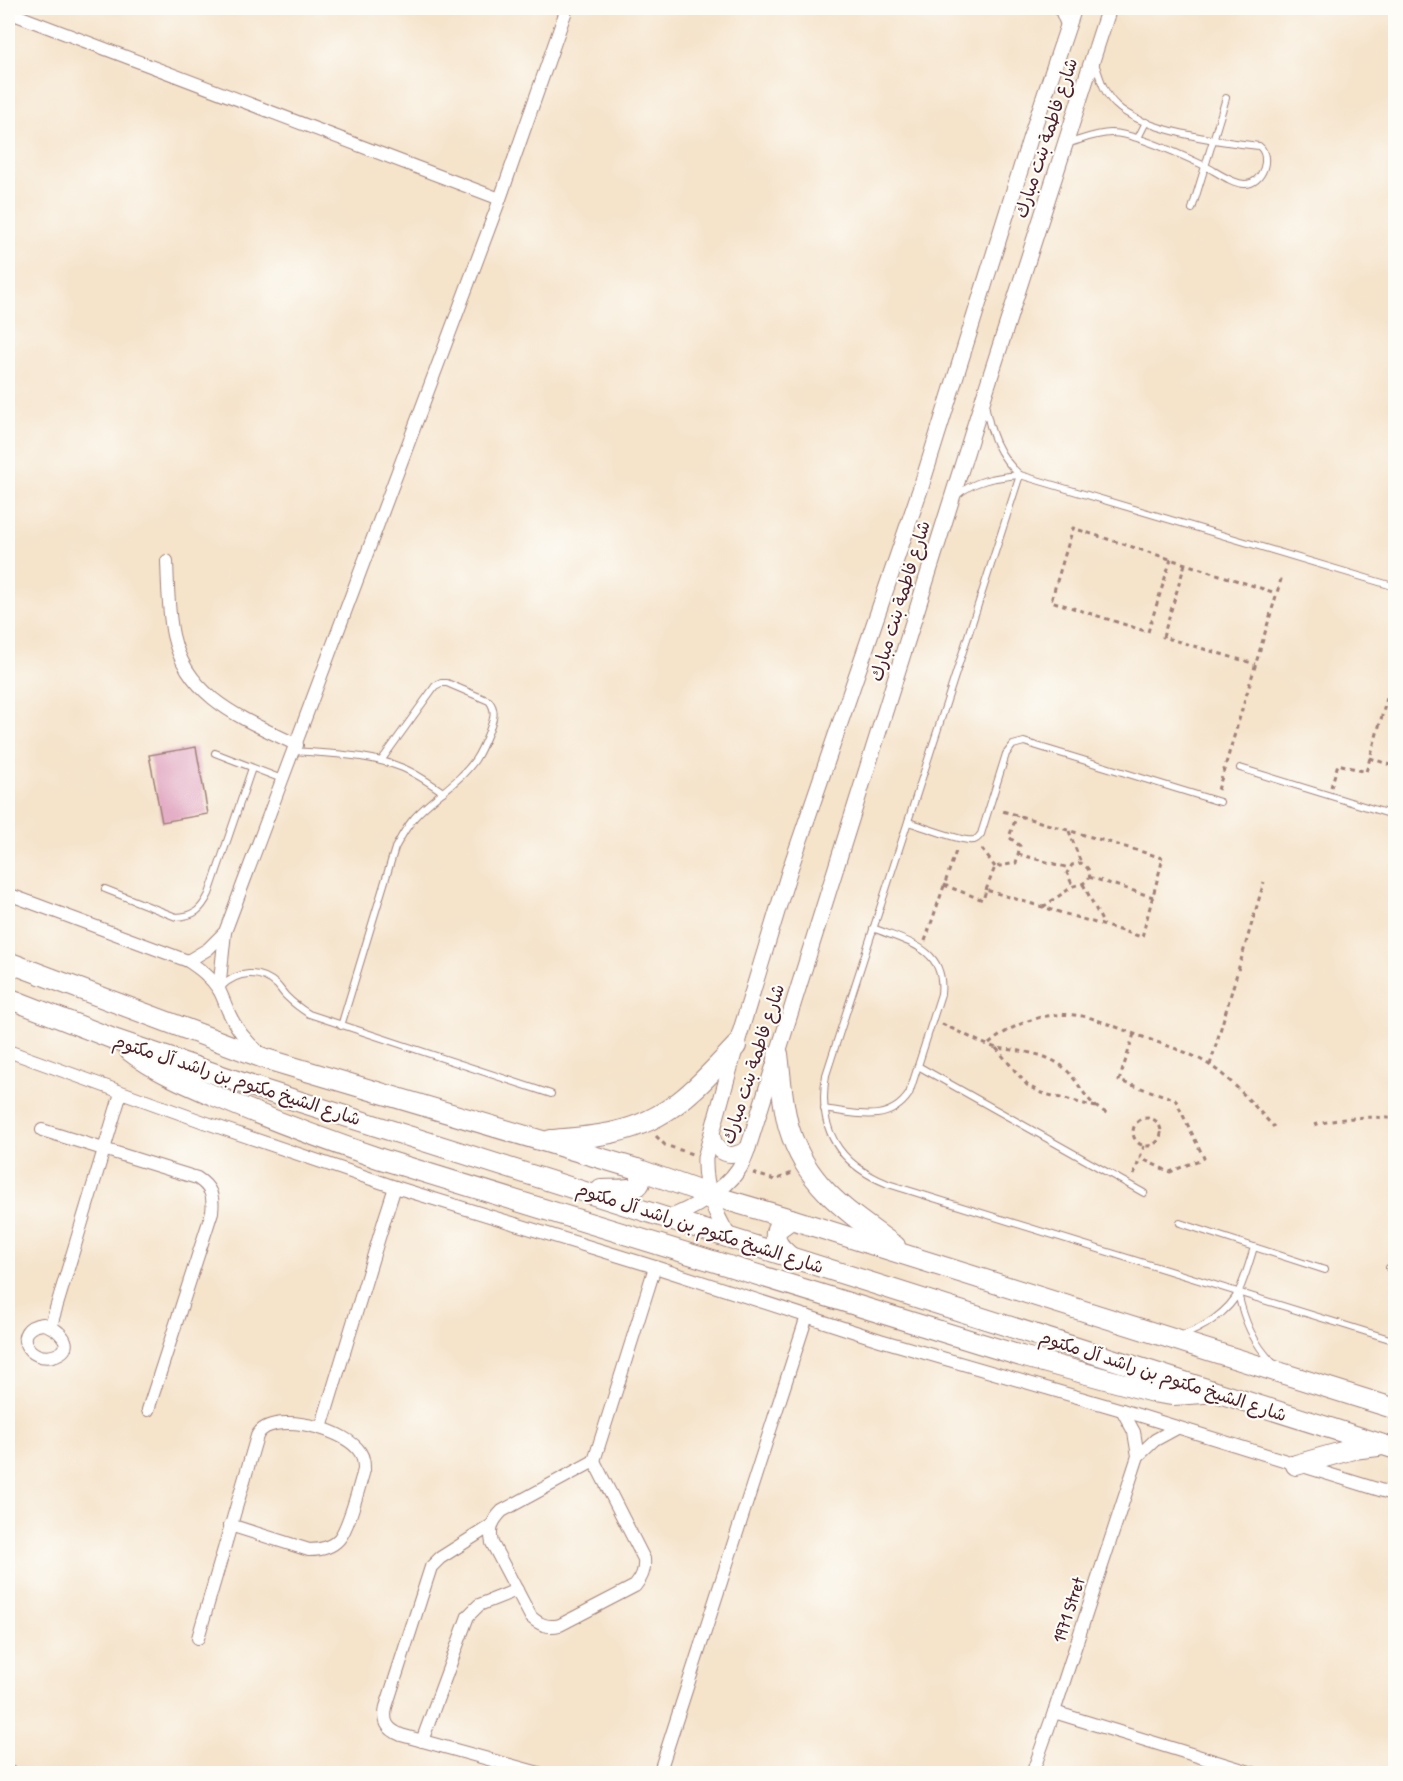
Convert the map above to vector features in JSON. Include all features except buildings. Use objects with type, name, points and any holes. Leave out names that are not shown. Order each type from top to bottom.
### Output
[{"type":"main road","name":"شارع الشيخ مكتوم بن راشد آل مكتوم","points":[[8,962],[267,1059],[637,1169],[710,1195],[1395,1409]]},
{"type":"main road","name":"شارع الشيخ مكتوم بن راشد آل مكتوم","points":[[8,998],[116,1040],[331,1112],[1390,1447]]},
{"type":"main road","points":[[116,1040],[146,1063],[179,1080],[279,1122],[381,1159],[1088,1375],[1153,1392],[1193,1395],[1214,1392]]},
{"type":"main road","points":[[540,1141],[599,1135],[622,1131],[645,1123],[684,1100],[736,1046]]},
{"type":"main road","points":[[778,1054],[789,1127],[796,1148],[807,1168],[820,1187],[837,1204],[909,1257]]},
{"type":"main road","points":[[592,1193],[607,1189],[630,1190],[636,1187],[640,1182],[637,1169]]},
{"type":"main road","points":[[791,1219],[777,1229],[775,1239],[791,1258]]},
{"type":"main road","points":[[1296,1465],[1353,1449],[1390,1447]]},
{"type":"street","points":[[219,990],[225,933],[500,199],[567,8]]},
{"type":"street","points":[[1060,8],[1068,27]]},
{"type":"street","name":"شارع فاطمة بنت مبارك","points":[[729,1237],[717,1217],[710,1195],[705,1158],[736,1046],[790,869],[921,487],[1030,139],[1074,8]]},
{"type":"street","name":"شارع فاطمة بنت مبارك","points":[[668,1218],[690,1209],[726,1183],[740,1168],[748,1148],[984,396],[1109,8]]},
{"type":"street","points":[[8,12],[500,199]]},
{"type":"street","points":[[167,561],[173,635],[179,654],[189,672],[216,702],[296,748]]},
{"type":"street","points":[[8,894],[188,962],[208,976],[219,990],[234,1023],[254,1048],[267,1059]]},
{"type":"street","points":[[188,962],[208,949],[225,933]]},
{"type":"street","points":[[8,1051],[121,1093],[395,1187],[655,1267],[880,1340],[1122,1410],[1395,1496]]},
{"type":"street","points":[[51,1325],[121,1093]]},
{"type":"street","points":[[42,1130],[197,1178],[212,1192],[213,1202],[208,1223],[148,1410]]},
{"type":"street","points":[[712,1134],[714,1143],[720,1151],[730,1155],[740,1154],[748,1148]]},
{"type":"street","points":[[321,1428],[395,1187]]},
{"type":"street","points":[[594,1461],[644,1559],[645,1569],[635,1586],[560,1625],[552,1627],[537,1623],[531,1617],[492,1543],[490,1534],[492,1525],[502,1511],[594,1461],[655,1267]]},
{"type":"street","points":[[658,1773],[807,1316]]},
{"type":"street","points":[[1122,1410],[1134,1432],[1138,1456]]},
{"type":"street","points":[[198,1638],[230,1525],[257,1436],[261,1430],[267,1426],[284,1423],[321,1428],[351,1443],[362,1454],[364,1470],[345,1530],[330,1546],[320,1550],[309,1550],[230,1525]]},
{"type":"street","points":[[1138,1456],[1155,1440],[1178,1428]]},
{"type":"street","name":"1971 Stret","points":[[1032,1773],[1138,1456]]},
{"type":"street","points":[[492,1525],[440,1558],[431,1568],[384,1717],[391,1730],[539,1773]]},
{"type":"street","points":[[422,1740],[468,1616],[479,1605],[517,1590]]},
{"type":"street","points":[[1054,1712],[1256,1773]]},
{"type":"street","points":[[8,1772],[14,1773]]},
{"type":"lane","points":[[1065,145],[1112,133],[1138,138],[1205,166],[1238,183],[1248,184],[1259,179],[1264,152],[1259,146],[1213,140],[1146,122],[1124,112],[1108,96],[1102,86],[1093,57]]},
{"type":"lane","points":[[1192,209],[1226,98]]},
{"type":"lane","points":[[1138,138],[1146,122]]},
{"type":"lane","points":[[984,396],[998,449],[1007,463],[1020,474],[1395,587]]},
{"type":"lane","points":[[951,501],[976,483],[1020,474]]},
{"type":"lane","points":[[1020,474],[826,1075],[823,1092],[828,1126],[845,1156],[872,1178],[1395,1341]]},
{"type":"lane","points":[[341,1026],[395,849],[411,821],[470,767],[480,752],[494,713],[493,706],[489,701],[447,683],[441,683],[435,686],[381,761]]},
{"type":"lane","points":[[908,822],[961,838],[975,839],[981,834],[1009,749],[1018,742],[1217,801]]},
{"type":"lane","points":[[296,748],[381,761],[414,773],[443,792]]},
{"type":"lane","points":[[215,753],[282,780]]},
{"type":"lane","points":[[105,889],[176,917],[187,917],[197,912],[209,894],[252,768]]},
{"type":"lane","points":[[1240,768],[1393,816],[1395,800]]},
{"type":"lane","points":[[824,1109],[873,1115],[889,1112],[904,1102],[909,1094],[941,994],[941,977],[934,961],[923,948],[873,928]]},
{"type":"lane","points":[[219,990],[228,980],[240,975],[253,973],[266,977],[309,1014],[551,1094]]},
{"type":"lane","points":[[918,1066],[1144,1193]]},
{"type":"lane","points":[[1180,1223],[1326,1270]]},
{"type":"lane","points":[[1170,1338],[1184,1335],[1209,1322],[1230,1304],[1238,1293],[1254,1247]]},
{"type":"lane","points":[[1238,1293],[1245,1321],[1254,1339],[1266,1356],[1287,1375]]},
{"type":"path","points":[[1171,559],[1149,632],[1051,601],[1073,528],[1171,559],[1276,593]]},
{"type":"path","points":[[1185,564],[1163,637],[1256,664]]},
{"type":"path","points":[[1217,801],[1282,576]]},
{"type":"path","points":[[1328,796],[1338,764],[1366,772],[1395,670]]},
{"type":"path","points":[[1370,758],[1395,767]]},
{"type":"path","points":[[986,890],[1142,937],[1163,858],[989,807]]},
{"type":"path","points":[[995,867],[1016,863],[1020,846],[1009,837],[1017,815]]},
{"type":"path","points":[[1043,907],[1076,884],[1083,884],[1089,877],[1088,868],[1081,863],[1069,830]]},
{"type":"path","points":[[923,948],[961,838]]},
{"type":"path","points":[[975,839],[995,867]]},
{"type":"path","points":[[1018,854],[1069,868]]},
{"type":"path","points":[[1076,884],[1068,878],[1067,873],[1069,868],[1076,863],[1081,863]]},
{"type":"path","points":[[945,885],[983,900],[995,867]]},
{"type":"path","points":[[1089,877],[1153,897]]},
{"type":"path","points":[[1210,1065],[1264,882]]},
{"type":"path","points":[[1083,884],[1104,926]]},
{"type":"path","points":[[989,1044],[1021,1023],[1034,1019],[1053,1015],[1086,1017],[1184,1052],[1210,1065],[1233,1084],[1274,1126]]},
{"type":"path","points":[[932,1020],[996,1048],[1033,1089],[1096,1107],[1107,1113]]},
{"type":"path","points":[[1134,1034],[1119,1081],[1175,1099],[1204,1158],[1170,1172],[1140,1158]]},
{"type":"path","points":[[996,1048],[1029,1052],[1058,1063],[1071,1075],[1096,1107]]},
{"type":"path","points":[[1314,1125],[1367,1116],[1395,1119]]},
{"type":"path","points":[[1150,1118],[1159,1124],[1161,1135],[1155,1144],[1144,1146],[1135,1140],[1133,1129],[1139,1120],[1150,1118]]},
{"type":"path","points":[[665,1145],[705,1158]]},
{"type":"path","points":[[1130,1185],[1144,1146]]},
{"type":"path","points":[[740,1168],[775,1180]]},
{"type":"path","points":[[1395,1206],[1393,1212],[1395,1220]]},
{"type":"path","points":[[1392,1268],[1395,1233]]}]
